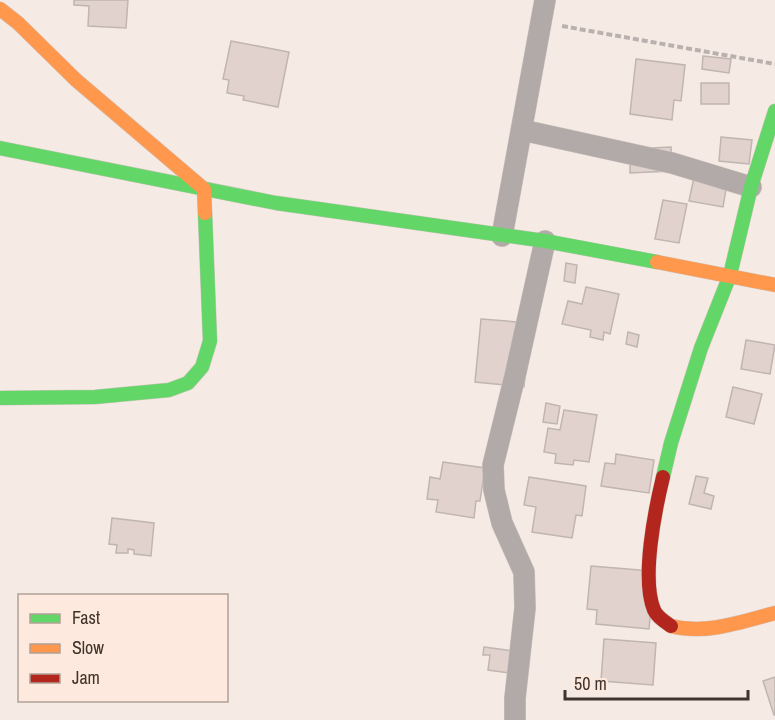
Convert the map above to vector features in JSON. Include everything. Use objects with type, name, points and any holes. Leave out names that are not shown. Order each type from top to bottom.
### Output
[{"type":"street","points":[[502,236],[545,0]]},
{"type":"street","points":[[0,9],[18,23],[76,80],[204,189],[210,341],[201,367],[189,383],[169,390],[95,397],[0,398]]},
{"type":"street","points":[[775,111],[751,187],[730,275],[701,348],[671,443],[652,522],[649,594],[655,613],[669,625],[688,630],[716,628],[775,613]]},
{"type":"street","points":[[522,130],[672,163],[751,187]]},
{"type":"street","points":[[0,148],[276,203],[545,241],[775,285]]},
{"type":"street","points":[[515,720],[515,698],[525,608],[524,572],[502,523],[494,490],[493,465],[545,241]]},
{"type":"path","points":[[541,22],[775,64]]},
{"type":"building","points":[[74,0],[128,0],[126,28],[88,26],[89,6],[74,5]]},
{"type":"building","points":[[231,41],[289,52],[278,107],[243,100],[244,96],[227,93],[229,80],[223,79]]},
{"type":"building","points":[[703,56],[731,59],[729,73],[702,69]]},
{"type":"building","points":[[636,59],[685,65],[681,101],[674,100],[672,120],[630,114]]},
{"type":"building","points":[[701,83],[729,83],[729,104],[701,104]]},
{"type":"building","points":[[721,137],[752,140],[749,164],[719,161]]},
{"type":"building","points":[[671,147],[672,171],[630,173],[630,149]]},
{"type":"building","points":[[694,177],[727,183],[723,207],[689,201]]},
{"type":"building","points":[[663,200],[687,204],[679,243],[655,239]]},
{"type":"building","points":[[566,263],[577,265],[575,283],[564,281]]},
{"type":"building","points":[[586,287],[619,294],[610,334],[604,332],[603,340],[590,337],[591,330],[562,324],[568,301],[582,304]]},
{"type":"building","points":[[481,319],[530,323],[524,387],[475,382]]},
{"type":"building","points":[[628,332],[639,335],[637,347],[626,344]]},
{"type":"building","points":[[746,340],[775,345],[770,374],[741,369]]},
{"type":"building","points":[[733,387],[762,394],[754,424],[726,417]]},
{"type":"building","points":[[546,403],[560,406],[557,424],[543,422]]},
{"type":"building","points":[[564,410],[597,415],[589,462],[574,460],[573,465],[555,463],[556,454],[544,452],[548,428],[560,430]]},
{"type":"building","points":[[616,454],[654,460],[649,493],[601,486],[605,463],[615,464]]},
{"type":"building","points":[[443,462],[485,468],[480,501],[476,501],[474,518],[436,512],[438,500],[427,499],[430,477],[440,479]]},
{"type":"building","points":[[696,476],[708,478],[704,493],[714,496],[711,509],[689,504]]},
{"type":"building","points":[[529,477],[586,486],[582,516],[576,515],[572,538],[532,532],[536,507],[524,505]]},
{"type":"building","points":[[112,518],[154,523],[151,556],[134,554],[134,550],[128,549],[128,553],[116,553],[117,545],[109,544]]},
{"type":"building","points":[[591,566],[640,570],[654,577],[649,629],[596,624],[597,610],[587,609]]},
{"type":"building","points":[[604,639],[656,643],[653,685],[601,681]]},
{"type":"building","points":[[484,647],[513,651],[509,673],[488,670],[490,655],[483,655]]},
{"type":"building","points":[[775,677],[775,715],[774,715],[763,681]]},
{"type":"traffic: fast","points":[[663,477],[671,443],[701,348],[730,275],[751,187],[775,111]]},
{"type":"traffic: fast","points":[[0,148],[276,203],[545,241],[657,262]]},
{"type":"traffic: fast","points":[[0,398],[95,397],[169,390],[188,383],[202,367],[210,341],[205,213]]},
{"type":"traffic: slow","points":[[0,9],[18,23],[76,80],[204,189],[205,213]]},
{"type":"traffic: slow","points":[[657,262],[775,285]]},
{"type":"traffic: slow","points":[[671,626],[710,628],[775,613]]},
{"type":"traffic: jam","points":[[663,477],[651,544],[649,581],[654,610],[671,626]]}]
